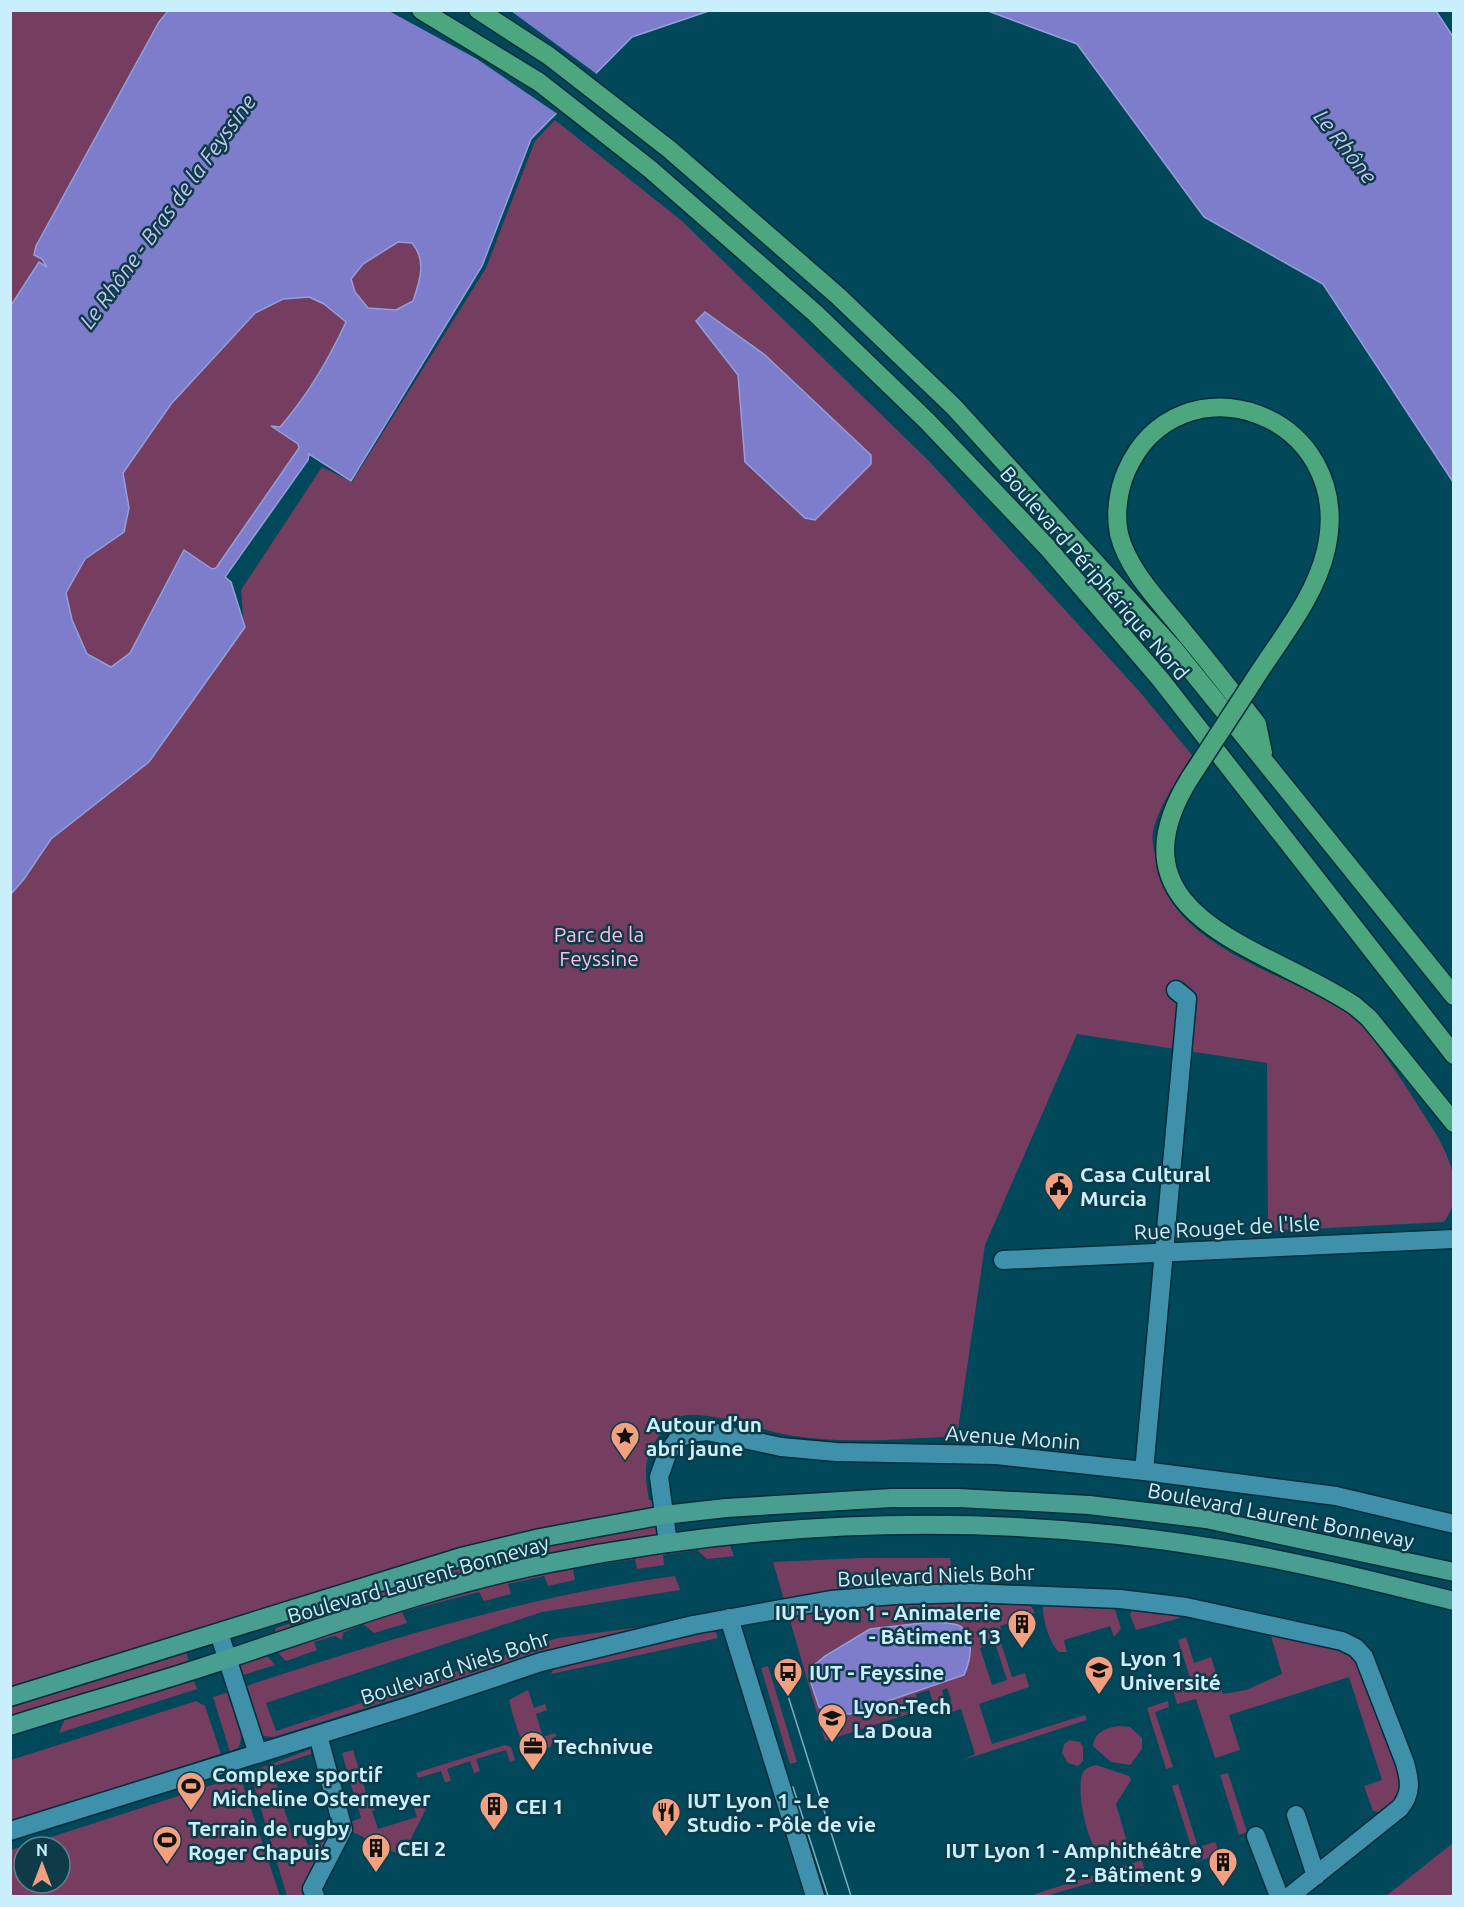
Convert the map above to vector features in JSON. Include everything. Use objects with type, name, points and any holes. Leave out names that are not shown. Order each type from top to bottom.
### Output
[{"type":"highway","name":"Boulevard Périphérique Nord","points":[[421,10],[539,82],[650,169],[815,313],[927,421],[1047,547],[1161,680],[1454,1055]]},
{"type":"highway","name":"Boulevard Périphérique Nord","points":[[478,10],[549,56],[669,149],[838,296],[954,407],[1173,648],[1454,996]]},
{"type":"highway","points":[[1265,761],[1257,724],[1135,569],[1119,533],[1118,496],[1122,480],[1138,451],[1158,430],[1171,422],[1203,410],[1234,408],[1257,414],[1279,424],[1293,434],[1313,456],[1326,488],[1329,529],[1326,550],[1316,581],[1254,680],[1190,778],[1174,806],[1166,840],[1173,881],[1187,906],[1215,930],[1355,1006],[1369,1018],[1453,1127]]},
{"type":"main road","name":"Boulevard Laurent Bonnevay","points":[[10,1697],[461,1557],[540,1538],[664,1515],[823,1500],[891,1498],[1027,1500],[1206,1519],[1454,1572]]},
{"type":"main road","name":"Boulevard Laurent Bonnevay","points":[[10,1726],[227,1659],[354,1616],[468,1584],[548,1563],[745,1533],[892,1524],[1083,1531],[1213,1547],[1278,1559],[1454,1601]]},
{"type":"street","points":[[1143,1470],[1187,999],[1176,990]]},
{"type":"street","name":"Rue Rouget de l'Isle","points":[[1003,1260],[1454,1239]]},
{"type":"street","name":"Avenue Monin","points":[[668,1543],[659,1476],[667,1454],[678,1439],[690,1433],[707,1431],[781,1446],[836,1452],[996,1455],[1143,1470],[1336,1496],[1454,1524]]},
{"type":"street","name":"Boulevard Niels Bohr","points":[[10,1831],[318,1735],[541,1662],[596,1647],[729,1618],[831,1600],[896,1595],[1070,1595],[1186,1607],[1349,1644],[1360,1653],[1368,1665],[1405,1763],[1410,1787],[1400,1808],[1290,1896]]},
{"type":"street","points":[[729,1618],[815,1896]]},
{"type":"street","points":[[219,1633],[258,1754]]},
{"type":"street","points":[[315,1896],[312,1889],[343,1829],[318,1735]]},
{"type":"street","points":[[1296,1815],[1316,1876]]},
{"type":"street","points":[[1256,1836],[1279,1896]]},
{"type":"green space","points":[[11,11],[168,11],[159,22],[36,246],[34,255],[42,259],[48,268],[39,262],[11,307]]},
{"type":"green space","name":"Parc de la Feyssine","points":[[555,120],[682,221],[929,461],[1139,691],[1192,755],[1164,802],[1153,832],[1156,859],[1165,891],[1184,917],[1209,938],[1238,957],[1333,1004],[1363,1024],[1442,1144],[1454,1178],[1450,1212],[1444,1222],[1268,1231],[1267,1063],[1077,1034],[985,1245],[957,1436],[870,1440],[826,1439],[783,1434],[715,1417],[689,1415],[679,1417],[662,1432],[648,1456],[646,1481],[649,1500],[656,1500],[651,1510],[472,1546],[395,1568],[11,1689],[11,894],[51,839],[150,762],[244,627],[241,590],[322,467],[352,482],[486,268],[535,141]]},
{"type":"green space","points":[[398,242],[412,243],[419,256],[421,271],[413,301],[396,310],[368,308],[355,292],[351,279],[363,264]]},
{"type":"green space","points":[[309,297],[324,304],[346,323],[325,364],[300,403],[280,427],[272,427],[298,444],[299,447],[216,568],[212,569],[184,550],[130,654],[111,667],[87,654],[72,620],[66,593],[85,559],[124,532],[128,498],[123,473],[171,404],[255,313],[283,299]]},
{"type":"green space","points":[[657,1525],[659,1535],[654,1537],[275,1632],[276,1628],[364,1599],[385,1587],[516,1551]]},
{"type":"green space","points":[[729,1543],[734,1556],[707,1559],[697,1550],[663,1555],[664,1565],[637,1569],[635,1559],[573,1569],[575,1580],[548,1586],[544,1576],[508,1584],[511,1594],[484,1601],[479,1592],[402,1612],[407,1623],[374,1633],[363,1624],[343,1633],[342,1640],[335,1636],[314,1642],[317,1650],[286,1661],[275,1650],[458,1593],[544,1573]]},
{"type":"green space","points":[[862,1558],[950,1558],[955,1589],[1028,1601],[1035,1613],[1029,1614],[1031,1620],[1020,1624],[1017,1616],[1009,1619],[1010,1623],[1000,1626],[1001,1630],[997,1631],[1012,1677],[1025,1673],[1029,1687],[979,1704],[992,1744],[1085,1715],[1087,1720],[963,1760],[975,1754],[961,1709],[949,1713],[951,1699],[947,1688],[942,1690],[945,1701],[934,1706],[929,1690],[916,1694],[921,1710],[825,1741],[773,1562]],"holes":[[[995,1643],[1007,1680],[992,1685],[980,1648]]]},
{"type":"green space","points":[[675,1576],[680,1590],[542,1612],[266,1703],[276,1731],[558,1638],[649,1626],[537,1654],[274,1737],[262,1736],[243,1687],[457,1621],[565,1595]]},
{"type":"green space","points":[[1044,1604],[1114,1606],[1121,1629],[1114,1637],[1110,1626],[1064,1640],[1067,1652],[1059,1652],[1052,1643],[1047,1629],[1043,1615]]},
{"type":"green space","points":[[1132,1609],[1178,1614],[1180,1618],[1136,1630],[1130,1615]]},
{"type":"green space","points":[[714,1628],[718,1638],[551,1674],[554,1668]]},
{"type":"green space","points":[[1269,1629],[1318,1640],[1341,1650],[1358,1666],[1402,1779],[1398,1801],[1383,1813],[1373,1811],[1364,1786],[1382,1780],[1349,1677],[1229,1715],[1240,1750],[1215,1758],[1196,1699],[1177,1704],[1172,1687],[1191,1681],[1178,1640],[1186,1637],[1194,1663],[1211,1657],[1223,1694],[1246,1690],[1282,1674]]},
{"type":"green space","points":[[185,1649],[189,1662],[11,1718],[10,1704]]},
{"type":"green space","points":[[265,1653],[275,1665],[240,1676],[240,1663]]},
{"type":"green space","points":[[768,1666],[797,1762],[790,1764],[761,1668]]},
{"type":"green space","points":[[194,1681],[197,1689],[59,1733],[66,1716]]},
{"type":"green space","points":[[528,1690],[534,1708],[545,1704],[547,1710],[536,1714],[543,1737],[555,1733],[556,1736],[550,1747],[539,1751],[532,1751],[524,1743],[509,1700]]},
{"type":"green space","points":[[229,1692],[242,1733],[239,1747],[230,1752],[213,1697]]},
{"type":"green space","points":[[196,1701],[205,1706],[221,1754],[11,1821],[11,1760]]},
{"type":"green space","points":[[1168,1701],[1169,1707],[1155,1712],[1173,1767],[1166,1769],[1147,1708]]},
{"type":"green space","points":[[1120,1726],[1130,1727],[1142,1738],[1142,1749],[1130,1765],[1111,1762],[1093,1746],[1096,1737],[1102,1731]]},
{"type":"green space","points":[[1070,1740],[1080,1742],[1083,1747],[1083,1761],[1078,1766],[1068,1763],[1062,1753],[1064,1744]]},
{"type":"green space","points":[[505,1745],[511,1747],[515,1760],[510,1762],[506,1750],[476,1759],[480,1771],[474,1773],[470,1761],[447,1769],[451,1781],[445,1782],[441,1771],[418,1778],[416,1773]]},
{"type":"green space","points":[[311,1749],[311,1754],[271,1767],[293,1837],[304,1834],[308,1846],[322,1842],[319,1832],[329,1838],[307,1896],[287,1896],[250,1772]]},
{"type":"green space","points":[[353,1750],[370,1806],[373,1806],[375,1810],[372,1811],[378,1829],[417,1817],[411,1799],[423,1796],[427,1807],[402,1856],[351,1831],[350,1822],[361,1818],[356,1800],[344,1804],[342,1799],[354,1794],[348,1777],[337,1781],[335,1775],[347,1771],[342,1753]]},
{"type":"green space","points":[[1096,1765],[1129,1776],[1131,1780],[1116,1804],[1127,1842],[1117,1853],[1102,1856],[1091,1841],[1087,1829],[1080,1789],[1084,1771]]},
{"type":"green space","points":[[1228,1773],[1247,1832],[1239,1835],[1220,1775]]},
{"type":"green space","name":"Terrain de rugby Roger Chapuis","points":[[240,1776],[280,1896],[11,1896],[11,1850],[12,1895],[72,1895],[72,1835],[57,1835]]},
{"type":"green space","points":[[1178,1784],[1198,1847],[1215,1842],[1220,1854],[1196,1862],[1172,1786]]},
{"type":"green space","points":[[1453,1843],[1453,1896],[1386,1896]]},
{"type":"green space","points":[[1142,1860],[1148,1883],[1140,1886],[1134,1869],[1108,1877],[1107,1872]]},
{"type":"green space","points":[[1098,1874],[1100,1880],[1046,1896],[1035,1896],[1035,1894]]},
{"type":"water","name":"Le Rhône - Bras de la Feyssine","points":[[168,11],[709,11],[632,37],[531,139],[482,266],[351,481],[309,454],[308,460],[225,577],[231,582],[245,627],[149,762],[51,839],[11,894],[10,307],[39,262],[47,267],[42,259],[34,255],[36,246],[159,22]],"holes":[[[398,242],[412,243],[419,256],[421,271],[413,301],[396,310],[368,308],[355,292],[351,279],[363,264]],[[309,297],[324,304],[346,322],[325,364],[300,403],[280,427],[271,426],[298,444],[299,448],[216,568],[212,569],[184,550],[130,653],[111,667],[87,654],[72,620],[66,593],[85,559],[124,532],[129,508],[123,473],[171,404],[255,313],[283,299]]]},
{"type":"water","name":"Le Rhône","points":[[988,11],[1436,11],[1454,38],[1453,482],[1323,284],[1204,217],[1077,44]]},
{"type":"water","points":[[705,312],[765,355],[871,455],[871,464],[815,520],[805,518],[745,462],[738,375],[696,321]]},
{"type":"water","points":[[931,1622],[953,1624],[965,1630],[970,1649],[964,1675],[850,1714],[829,1713],[819,1707],[809,1677],[811,1668],[825,1656],[870,1629]]},
{"type":"pier","points":[[389,11],[511,11],[598,75],[559,115],[477,59]]},
{"type":"tram line","points":[[778,1664],[851,1896]]},
{"type":"tram line","points":[[793,1787],[828,1896]]},
{"type":"place","name":"Casa Cultural Murcia","points":[[1059,1212]]},
{"type":"place","name":"Autour d’un abri jaune","points":[[625,1462]]},
{"type":"place","name":"IUT Lyon 1 - Animalerie - Bâtiment 13","points":[[1022,1650]]},
{"type":"place","name":"Lyon 1 Université","points":[[1099,1696]]},
{"type":"place","name":"IUT - Feyssine","points":[[788,1698]]},
{"type":"place","name":"Lyon-Tech La Doua","points":[[832,1744]]},
{"type":"place","name":"Technivue","points":[[533,1772]]},
{"type":"place","name":"Complexe sportif Micheline Ostermeyer","points":[[191,1812]]},
{"type":"place","name":"CEI 1","points":[[494,1832]]},
{"type":"place","name":"IUT Lyon 1 - Le Studio - Pôle de vie","points":[[666,1838]]},
{"type":"place","name":"Terrain de rugby Roger Chapuis","points":[[167,1866]]},
{"type":"place","name":"CEI 2","points":[[376,1874]]},
{"type":"place","name":"IUT Lyon 1 - Amphithéâtre 2 - Bâtiment 9","points":[[1223,1888]]}]
